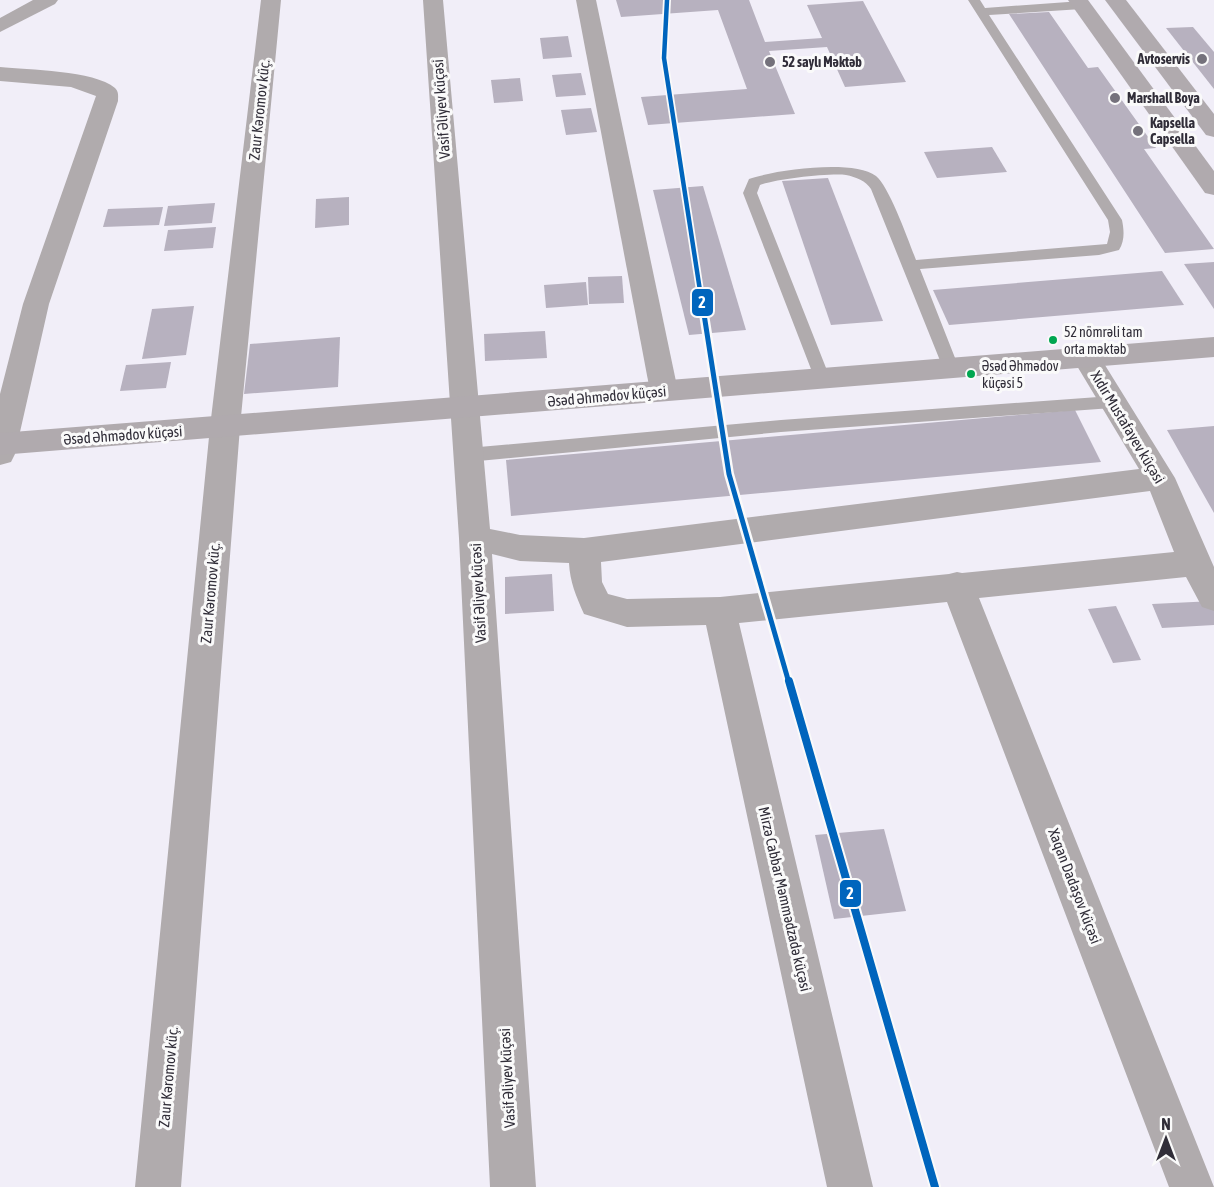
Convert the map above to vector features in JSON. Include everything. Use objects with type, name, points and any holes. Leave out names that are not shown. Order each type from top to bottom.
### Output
[{"type":"street","points":[[0,26],[48,0]]},
{"type":"street","name":"Zaur Kəromov küç.","points":[[158,1187],[225,427],[271,0]]},
{"type":"street","name":"Vasif Əliyev küçəsi","points":[[433,0],[475,538],[513,1187]]},
{"type":"street","points":[[586,0],[664,391]]},
{"type":"street","points":[[1115,0],[1214,130]]},
{"type":"street","points":[[1080,2],[1214,188]]},
{"type":"street","points":[[0,74],[84,83],[98,87],[107,93],[108,101],[36,304],[1,447]]},
{"type":"street","name":"Əsəd Əhmədov küçəsi","points":[[1,447],[1214,347]]},
{"type":"street","name":"Xıdır Mustafayev küçəsi","points":[[1085,356],[1160,478],[1195,563],[1214,597]]},
{"type":"street","points":[[475,538],[520,548],[584,551],[1160,478]]},
{"type":"street","points":[[584,551],[586,582],[596,604],[627,613],[720,611],[957,585],[1195,563]]},
{"type":"street","name":"Xaqan Dadaşov küçəsi","points":[[957,585],[1192,1187]]},
{"type":"street","name":"Mirzə Cabbar Məmmədzadə küçəsi","points":[[720,611],[850,1187]]},
{"type":"lane","points":[[978,6],[1080,2]]},
{"type":"lane","points":[[911,265],[1114,247],[1117,232],[1115,220],[978,6]]},
{"type":"lane","points":[[822,378],[750,194],[754,182],[772,176],[848,171],[871,179],[878,188],[911,265],[951,368]]},
{"type":"lane","points":[[468,455],[781,426],[1112,402]]},
{"type":"building","points":[[616,0],[749,0],[765,42],[822,38],[807,5],[863,1],[906,82],[845,87],[827,47],[769,51],[795,114],[648,125],[641,97],[747,89],[718,10],[621,17]]},
{"type":"building","points":[[1049,12],[1088,68],[1098,67],[1156,148],[1144,149],[1214,249],[1165,253],[1009,14]]},
{"type":"building","name":"Avtoservis","points":[[1193,27],[1214,52],[1214,89],[1166,28]]},
{"type":"building","points":[[568,36],[572,57],[543,59],[540,38]]},
{"type":"building","points":[[581,73],[586,95],[556,97],[552,75]]},
{"type":"building","points":[[520,78],[523,101],[494,103],[491,80]]},
{"type":"building","points":[[591,108],[597,132],[566,135],[561,110]]},
{"type":"building","points":[[992,147],[1007,172],[937,178],[924,152]]},
{"type":"building","points":[[828,178],[883,321],[831,325],[782,181]]},
{"type":"building","points":[[703,186],[746,330],[689,335],[653,190]]},
{"type":"building","points":[[349,197],[349,225],[315,228],[316,199]]},
{"type":"building","points":[[215,203],[212,223],[164,226],[168,206]]},
{"type":"building","points":[[163,207],[159,225],[103,227],[108,209]]},
{"type":"building","points":[[216,227],[213,248],[164,251],[168,230]]},
{"type":"building","points":[[1214,262],[1214,309],[1184,264]]},
{"type":"building","points":[[1162,271],[1184,305],[949,325],[933,290]]},
{"type":"building","points":[[622,276],[624,303],[589,304],[588,277]]},
{"type":"building","points":[[586,282],[588,305],[546,308],[544,285]]},
{"type":"building","points":[[194,306],[186,355],[142,359],[152,309]]},
{"type":"building","points":[[545,331],[547,358],[485,361],[484,334]]},
{"type":"building","points":[[340,337],[338,387],[244,394],[250,344]]},
{"type":"building","points":[[171,362],[166,388],[120,391],[126,365]]},
{"type":"building","points":[[1075,410],[1101,462],[511,516],[506,460]]},
{"type":"building","points":[[1214,426],[1214,513],[1167,430]]},
{"type":"building","points":[[552,574],[554,611],[505,614],[505,577]]},
{"type":"building","points":[[1214,601],[1214,625],[1162,628],[1152,604]]},
{"type":"building","points":[[1116,606],[1141,660],[1113,663],[1088,609]]},
{"type":"building","points":[[884,829],[906,911],[834,919],[815,835]]},
{"type":"transit line","name":"2","points":[[667,0],[664,58],[729,474],[935,1187]]},
{"type":"place","name":"Avtoservis","points":[[1202,59]]},
{"type":"place","name":"52 saylı Məktəb","points":[[770,62]]},
{"type":"place","name":"Marshall Boya","points":[[1115,98]]},
{"type":"place","name":"Kapsella Capsella","points":[[1138,131]]},
{"type":"place","name":"52 nömrəli tam orta məktəb","points":[[1053,340]]},
{"type":"place","name":"Əsəd Əhmədov küçəsi 5","points":[[971,374]]}]
